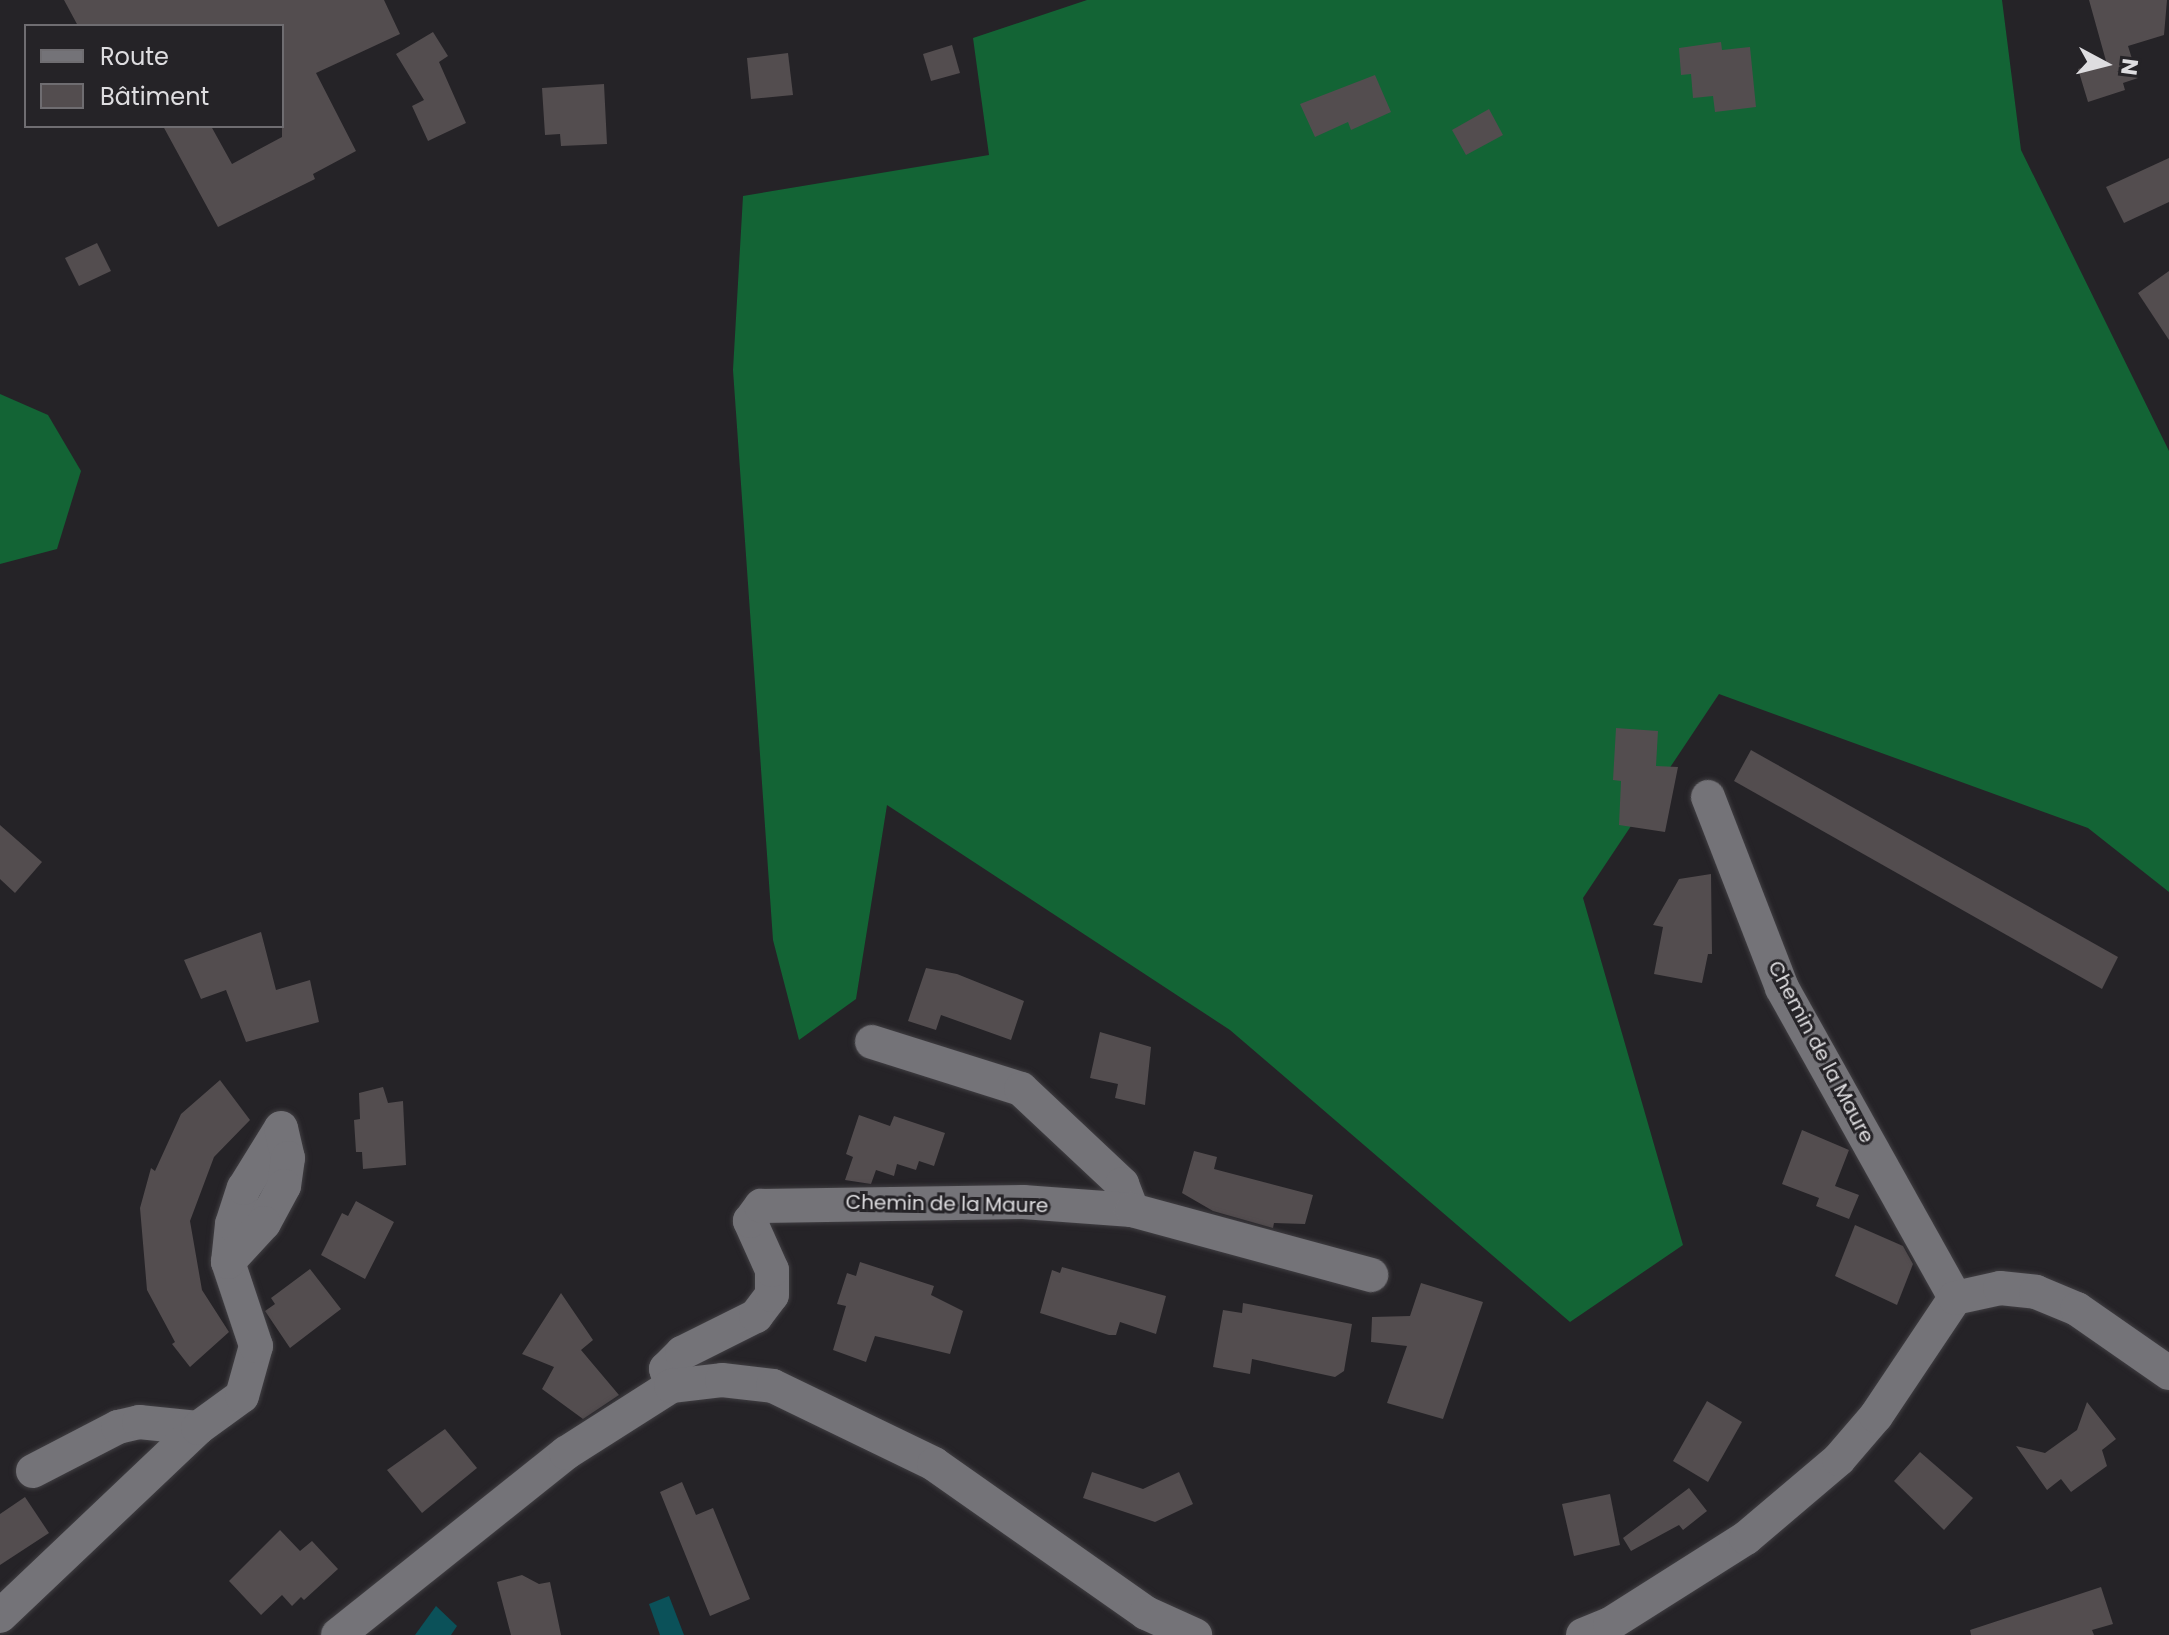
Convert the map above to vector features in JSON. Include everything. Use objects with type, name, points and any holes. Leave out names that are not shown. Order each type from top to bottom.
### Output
[{"type":"street","name":"Chemin de la Maure","points":[[1708,797],[1782,988],[1955,1298]]},
{"type":"street","points":[[872,1042],[1021,1089],[1122,1184],[1132,1210]]},
{"type":"street","name":"Chemin de la Maure","points":[[671,1386],[666,1369],[682,1353],[756,1316],[772,1295],[772,1270],[750,1221],[761,1206],[1023,1202],[1132,1210],[1371,1275]]},
{"type":"street","points":[[0,1616],[198,1428],[242,1396],[254,1370],[251,1320],[234,1291],[228,1262]]},
{"type":"street","points":[[1583,1635],[1610,1624],[1746,1538],[1839,1459],[1876,1416],[1955,1298],[2000,1288],[2036,1292],[2077,1309],[2169,1373]]},
{"type":"street","points":[[338,1635],[566,1453],[671,1386],[722,1380],[773,1386],[819,1404],[934,1464],[1146,1613],[1195,1635]]},
{"type":"street","points":[[33,1471],[118,1427],[139,1422],[198,1428]]},
{"type":"green space","points":[[1087,0],[2002,0],[2021,150],[2169,451],[2169,892],[2088,828],[1719,694],[1583,898],[1683,1245],[1570,1322],[1230,1030],[887,805],[856,999],[799,1040],[773,940],[733,370],[743,196],[989,155],[973,38]]},
{"type":"green space","points":[[0,394],[48,415],[81,471],[57,549],[0,564]]},
{"type":"water","points":[[669,1596],[684,1635],[660,1635],[649,1604]]},
{"type":"water","points":[[436,1606],[457,1626],[451,1635],[415,1635]]},
{"type":"building","points":[[64,0],[384,0],[400,34],[316,73],[356,151],[313,174],[315,179],[218,227],[164,128],[212,128],[232,164],[282,137],[284,24],[77,24]]},
{"type":"building","points":[[2089,0],[2167,0],[2164,35],[2128,46],[2138,78],[2123,83],[2125,90],[2088,102],[2078,69],[2106,61]]},
{"type":"building","points":[[433,32],[448,56],[439,62],[466,123],[428,141],[412,106],[424,100],[396,54]]},
{"type":"building","points":[[1721,42],[1722,50],[1750,47],[1756,107],[1715,112],[1713,96],[1693,98],[1691,74],[1681,75],[1679,48]]},
{"type":"building","points":[[952,45],[960,73],[931,81],[923,54]]},
{"type":"building","points":[[788,53],[793,95],[751,99],[747,58]]},
{"type":"building","points":[[1375,75],[1391,112],[1351,130],[1348,122],[1315,137],[1300,104]]},
{"type":"building","points":[[604,84],[607,144],[561,146],[560,134],[545,135],[542,88]]},
{"type":"building","points":[[1489,109],[1503,135],[1466,155],[1452,130]]},
{"type":"building","points":[[2169,158],[2169,202],[2124,223],[2106,187]]},
{"type":"building","points":[[97,243],[111,271],[79,286],[65,258]]},
{"type":"building","points":[[2169,271],[2169,340],[2138,293]]},
{"type":"building","points":[[1616,728],[1658,731],[1656,766],[1678,767],[1665,832],[1619,825],[1621,781],[1613,780]]},
{"type":"building","points":[[1751,750],[2118,957],[2102,989],[1734,781]]},
{"type":"building","points":[[0,825],[42,862],[15,893],[0,879]]},
{"type":"building","points":[[1711,874],[1712,954],[1708,954],[1702,983],[1654,974],[1663,927],[1653,925],[1679,879]]},
{"type":"building","points":[[261,932],[276,990],[310,980],[319,1022],[246,1042],[226,990],[201,999],[184,960]]},
{"type":"building","points":[[926,968],[957,974],[1024,1001],[1011,1040],[941,1015],[936,1030],[908,1021]]},
{"type":"building","points":[[1100,1032],[1151,1047],[1145,1105],[1115,1098],[1118,1084],[1090,1078]]},
{"type":"building","points":[[220,1080],[250,1120],[214,1157],[190,1221],[202,1290],[229,1332],[190,1367],[172,1344],[175,1342],[147,1290],[140,1208],[151,1168],[155,1171],[181,1114]]},
{"type":"building","points":[[383,1087],[388,1103],[403,1101],[406,1165],[363,1169],[362,1152],[356,1152],[354,1120],[360,1119],[359,1093]]},
{"type":"building","points":[[859,1115],[890,1126],[894,1116],[945,1133],[934,1166],[919,1161],[916,1170],[897,1164],[894,1176],[876,1170],[871,1184],[845,1180],[853,1157],[846,1154]]},
{"type":"building","points":[[1802,1130],[1849,1150],[1835,1186],[1859,1195],[1849,1219],[1816,1206],[1819,1198],[1782,1184]]},
{"type":"building","points":[[1194,1151],[1217,1157],[1214,1169],[1313,1195],[1305,1224],[1274,1223],[1273,1228],[1213,1211],[1182,1193]]},
{"type":"building","points":[[356,1201],[394,1222],[365,1279],[321,1255],[342,1213],[348,1216]]},
{"type":"building","points":[[1855,1225],[1903,1246],[1913,1264],[1897,1305],[1835,1276]]},
{"type":"building","points":[[860,1262],[934,1286],[931,1295],[963,1311],[950,1354],[875,1336],[866,1362],[833,1350],[846,1306],[837,1304],[847,1273],[856,1276]]},
{"type":"building","points":[[1062,1267],[1166,1296],[1156,1334],[1120,1322],[1116,1335],[1109,1335],[1040,1313],[1052,1270],[1060,1273]]},
{"type":"building","points":[[310,1269],[341,1309],[290,1348],[265,1311],[275,1304],[271,1298]]},
{"type":"building","points":[[1421,1283],[1483,1302],[1443,1419],[1387,1403],[1407,1346],[1371,1342],[1372,1317],[1410,1316]]},
{"type":"building","points":[[561,1293],[593,1340],[581,1350],[619,1395],[583,1419],[542,1389],[554,1367],[522,1354]]},
{"type":"building","points":[[1243,1303],[1352,1324],[1344,1371],[1335,1377],[1252,1359],[1250,1374],[1213,1367],[1223,1310],[1242,1313]]},
{"type":"building","points":[[1707,1401],[1742,1422],[1708,1482],[1673,1461]]},
{"type":"building","points":[[2087,1402],[2116,1439],[2102,1450],[2107,1466],[2071,1492],[2061,1479],[2047,1490],[2016,1446],[2045,1453],[2077,1430]]},
{"type":"building","points":[[445,1429],[477,1468],[422,1513],[387,1470]]},
{"type":"building","points":[[1920,1452],[1973,1498],[1944,1530],[1894,1481]]},
{"type":"building","points":[[1092,1472],[1143,1489],[1179,1472],[1193,1504],[1155,1522],[1083,1498]]},
{"type":"building","points":[[682,1482],[696,1515],[713,1508],[750,1599],[710,1616],[660,1492]]},
{"type":"building","points":[[1689,1488],[1707,1511],[1683,1530],[1679,1525],[1631,1551],[1623,1538]]},
{"type":"building","points":[[1610,1494],[1620,1545],[1574,1556],[1562,1504]]},
{"type":"building","points":[[25,1497],[49,1533],[0,1565],[0,1514]]},
{"type":"building","points":[[280,1530],[300,1551],[312,1541],[338,1569],[304,1600],[301,1597],[292,1606],[282,1595],[261,1615],[229,1581]]},
{"type":"building","points":[[522,1575],[539,1584],[550,1582],[561,1635],[511,1635],[497,1582]]},
{"type":"building","points":[[2101,1587],[2113,1624],[2092,1630],[2094,1635],[1971,1635],[1970,1630]]}]
